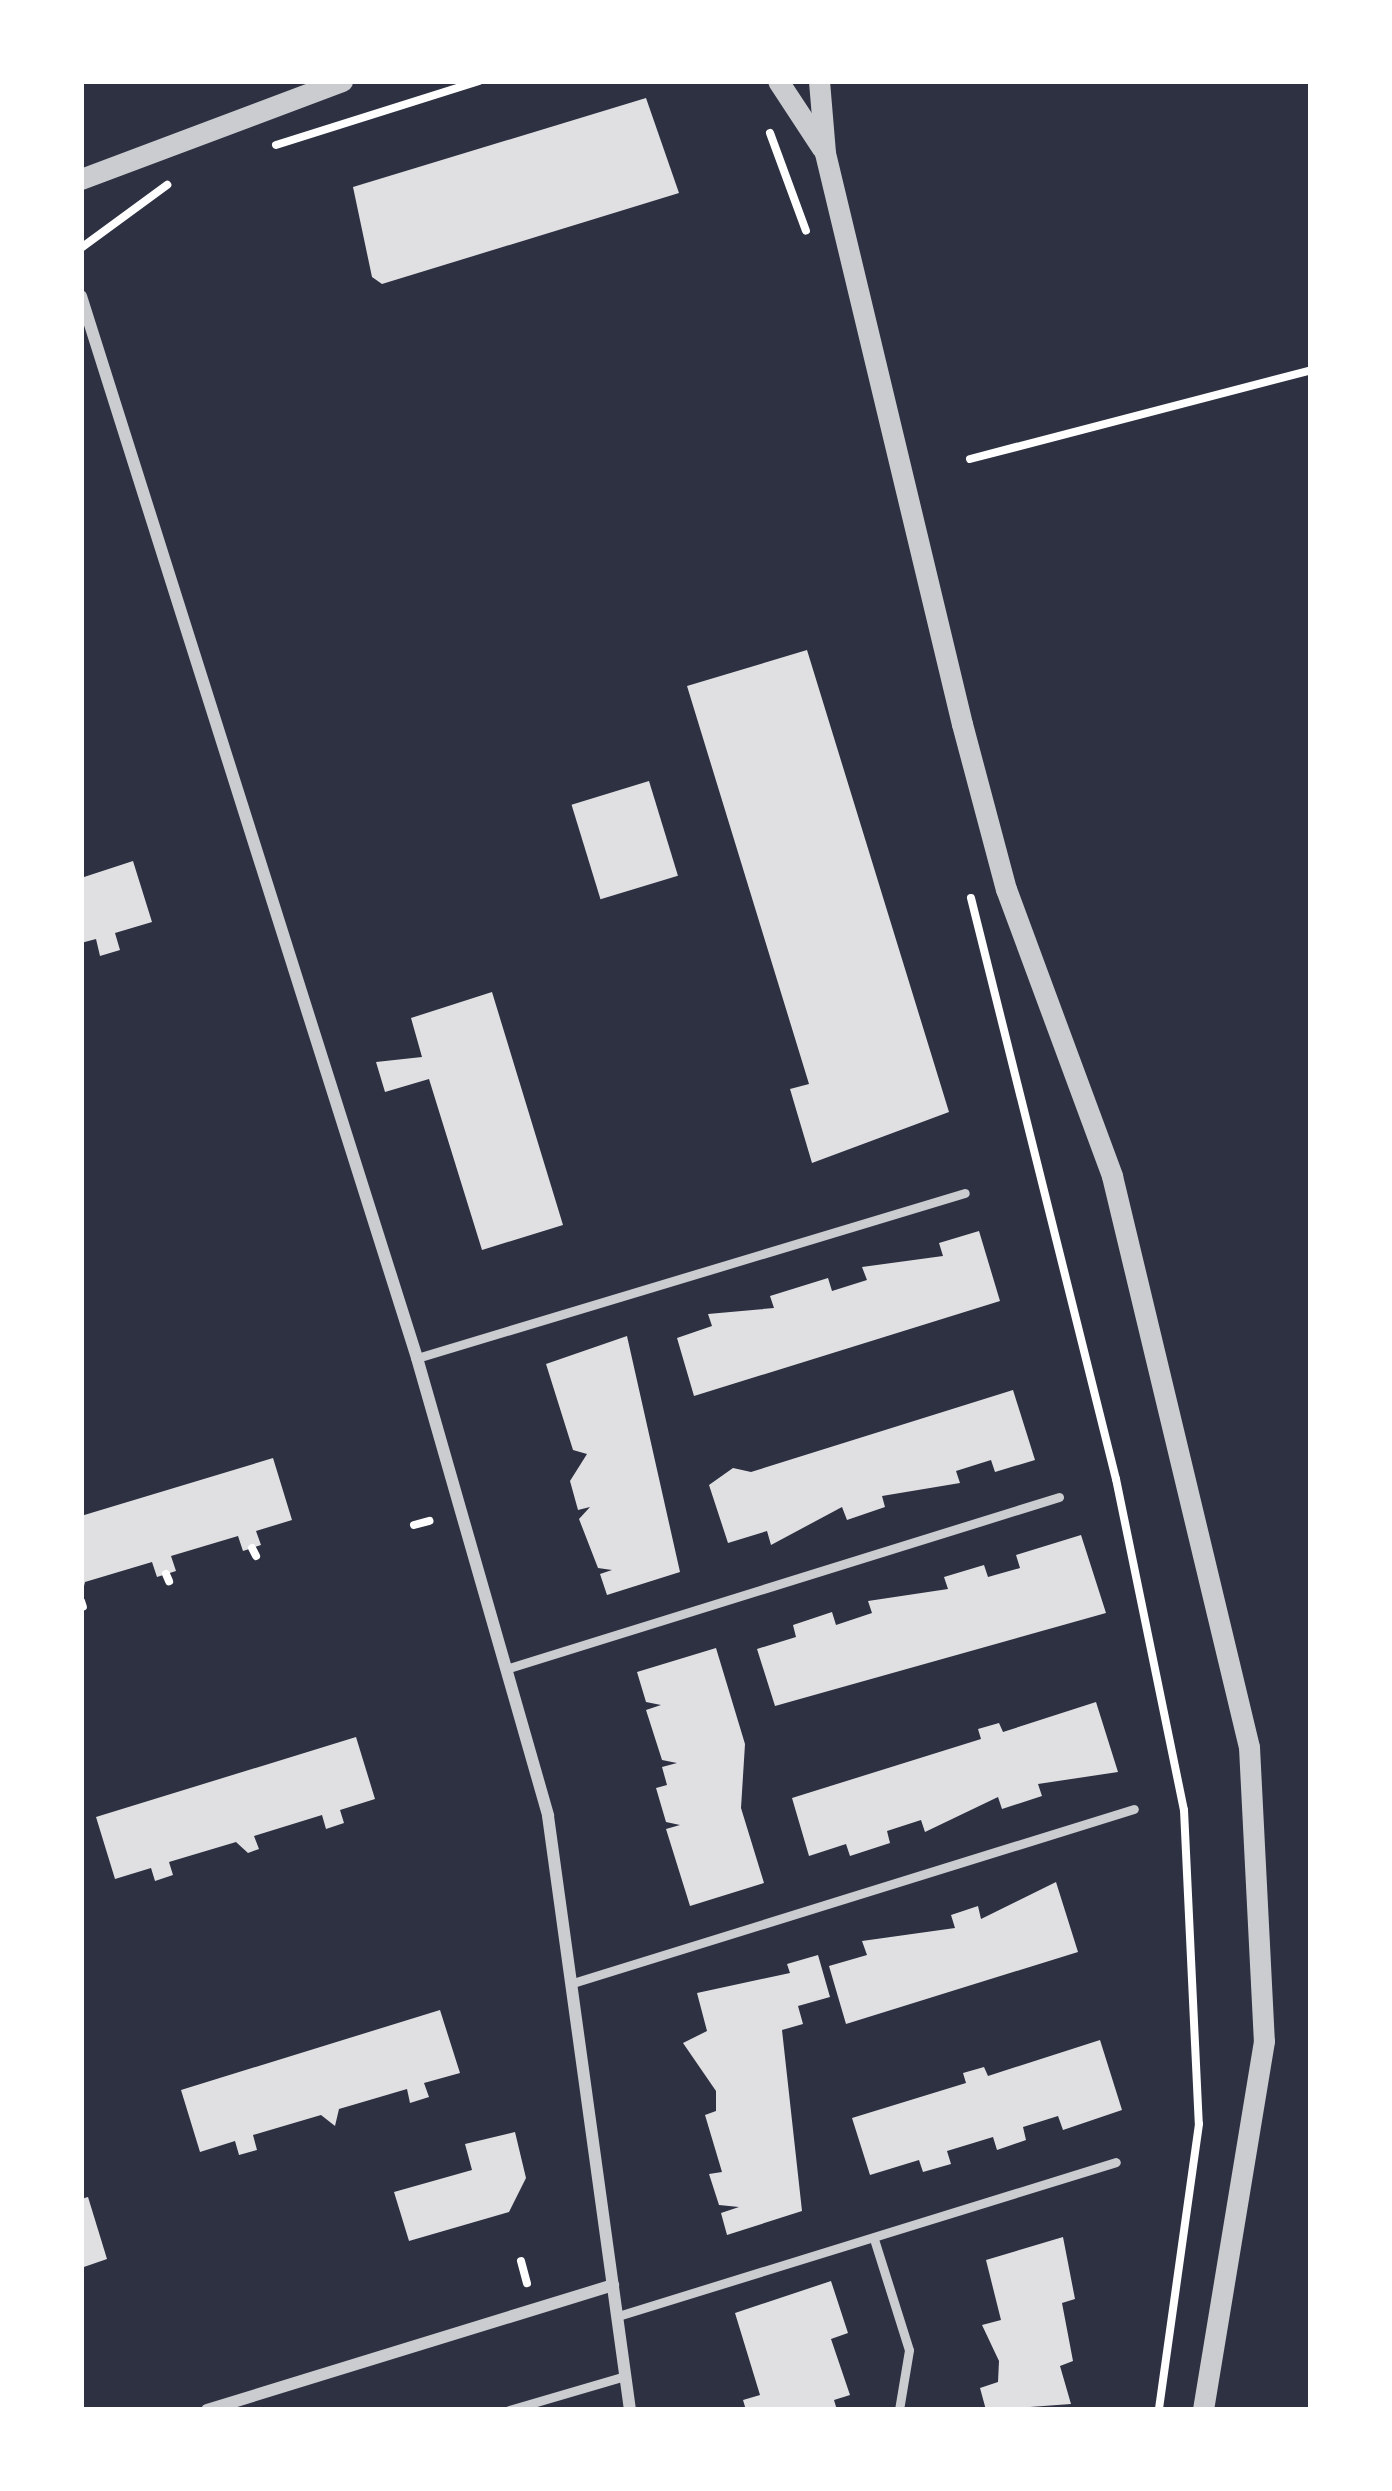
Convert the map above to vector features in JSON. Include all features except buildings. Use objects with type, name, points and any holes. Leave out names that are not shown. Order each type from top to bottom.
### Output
[{"type":"street","points":[[81,179],[342,81]]},
{"type":"street","points":[[778,81],[825,153]]},
{"type":"street","points":[[819,81],[825,153],[962,724],[1006,889],[1112,1176],[1249,1747],[1264,2041],[1203,2410]]},
{"type":"street","points":[[81,296],[509,1668],[576,1982],[630,2410]]},
{"type":"street","points":[[207,2410],[614,2285]]},
{"type":"lane","points":[[416,1358],[965,1193]]},
{"type":"lane","points":[[509,1668],[1059,1497]]},
{"type":"lane","points":[[576,1982],[1133,1809]]},
{"type":"lane","points":[[618,2316],[1116,2162]]},
{"type":"lane","points":[[874,2240],[908,2350],[899,2410]]},
{"type":"lane","points":[[509,2410],[625,2376]]},
{"type":"path","points":[[254,152],[479,81]]},
{"type":"path","points":[[761,112],[812,247]]},
{"type":"path","points":[[81,248],[177,179]]},
{"type":"path","points":[[970,459],[1311,370]]},
{"type":"path","points":[[969,891],[1116,1479],[1184,1810],[1199,2124],[1159,2410]]},
{"type":"path","points":[[414,1525],[429,1521]]},
{"type":"path","points":[[521,2261],[526,2283]]}]
